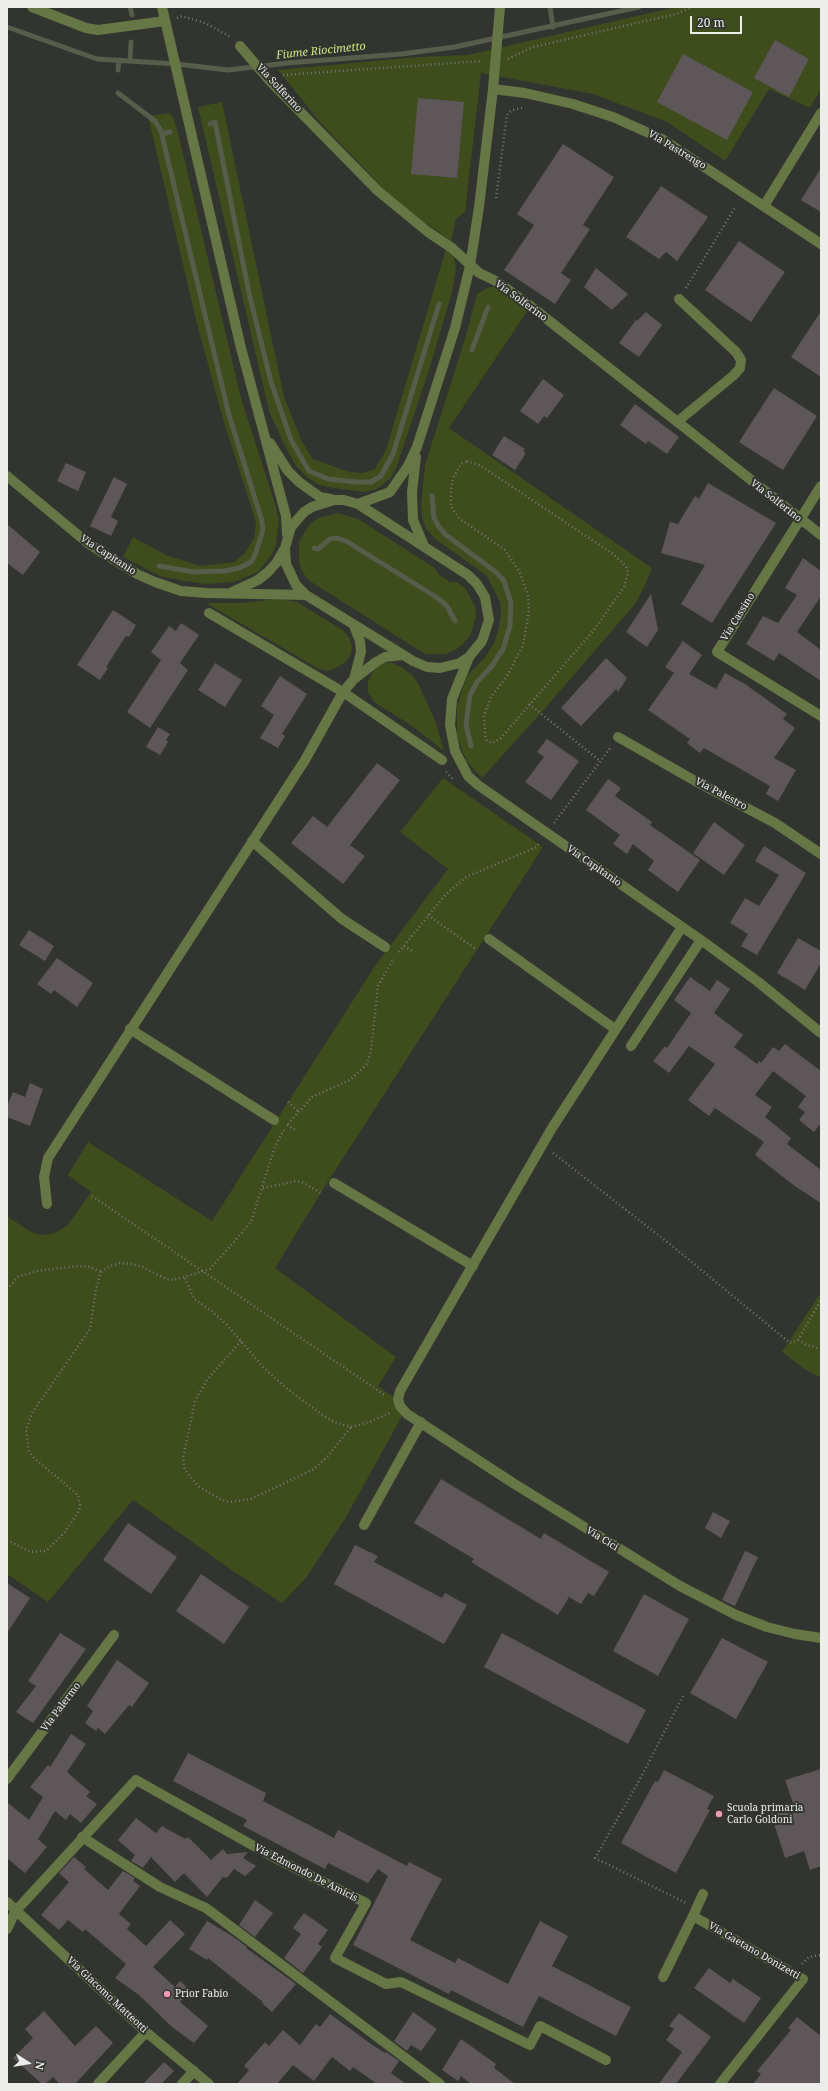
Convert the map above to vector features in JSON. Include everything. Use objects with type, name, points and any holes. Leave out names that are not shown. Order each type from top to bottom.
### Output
[{"type":"street","points":[[32,7],[86,28],[98,30],[165,21]]},
{"type":"street","points":[[162,7],[240,344],[263,432],[286,516],[286,564],[291,577],[306,595],[402,655],[428,667],[440,668],[455,664],[469,657],[477,650],[487,631],[488,609],[485,597],[477,584],[468,575],[358,504],[320,497],[299,482],[288,471],[263,432]]},
{"type":"street","points":[[358,504],[390,492],[408,466],[417,447],[455,328],[470,266],[479,207],[493,89],[500,7]]},
{"type":"street","name":"Via Solferino","points":[[240,46],[267,77],[378,191],[428,232],[452,248],[470,266],[524,301],[799,520],[821,535]]},
{"type":"street","name":"Via Pastrengo","points":[[493,89],[573,104],[638,128],[681,151],[821,244]]},
{"type":"street","points":[[764,206],[821,113]]},
{"type":"street","points":[[677,422],[734,375],[740,368],[741,360],[736,352],[679,299]]},
{"type":"street","points":[[417,447],[412,506],[417,532],[424,546]]},
{"type":"street","name":"Via Capitanio","points":[[7,476],[89,544],[137,574],[181,591],[306,595]]},
{"type":"street","points":[[799,520],[821,486]]},
{"type":"street","name":"Via Capitanio","points":[[228,593],[258,580],[277,562],[286,543],[291,527],[304,512],[321,502],[334,500]]},
{"type":"street","name":"Via Cassino","points":[[799,520],[717,652],[821,716]]},
{"type":"street","points":[[209,612],[343,692],[442,760]]},
{"type":"street","points":[[354,626],[360,641],[361,652],[354,679]]},
{"type":"street","points":[[47,1204],[44,1177],[48,1158],[305,760],[343,692],[354,679],[385,657],[402,655]]},
{"type":"street","name":"Via Capitanio","points":[[469,657],[456,685],[450,714],[450,725],[455,751],[468,776],[478,785],[701,940],[757,981],[821,1033]]},
{"type":"street","name":"Via Palestro","points":[[618,737],[696,782],[775,823],[821,854]]},
{"type":"street","points":[[252,841],[342,919],[385,946]]},
{"type":"street","points":[[400,1406],[398,1399],[400,1391],[552,1128],[682,927]]},
{"type":"street","points":[[489,939],[615,1029]]},
{"type":"street","points":[[631,1046],[701,940]]},
{"type":"street","points":[[130,1029],[274,1120]]},
{"type":"street","points":[[334,1183],[472,1266]]},
{"type":"street","name":"Via Cici","points":[[400,1406],[404,1412],[641,1563],[710,1603],[767,1627],[795,1634],[821,1638]]},
{"type":"street","points":[[364,1525],[421,1422]]},
{"type":"street","name":"Via Palermo","points":[[7,1779],[114,1635]]},
{"type":"street","name":"Via Edmondo De Amicis","points":[[7,1929],[16,1910],[136,1780],[277,1860],[366,1903],[335,1958],[386,1984],[401,1982],[530,2045],[540,2026],[606,2060]]},
{"type":"street","points":[[82,1837],[160,1886],[206,1908],[440,2084]]},
{"type":"street","points":[[663,1977],[703,1894]]},
{"type":"street","name":"Via Giacomo Matteotti","points":[[7,1902],[146,2032],[209,2084]]},
{"type":"street","name":"Via Gaetano Donizetti","points":[[693,1916],[804,1979],[720,2084]]},
{"type":"street","points":[[98,2084],[146,2032]]},
{"type":"street","points":[[182,2084],[194,2071]]},
{"type":"path","points":[[506,60],[533,47],[676,14],[692,7]]},
{"type":"path","points":[[165,21],[182,16],[205,23],[235,39],[240,46]]},
{"type":"path","points":[[267,77],[486,60]]},
{"type":"path","points":[[495,203],[507,115],[512,110],[523,108]]},
{"type":"path","points":[[732,203],[743,210]]},
{"type":"path","points":[[679,299],[736,206]]},
{"type":"path","points":[[467,461],[481,466],[613,554],[623,563],[628,573],[624,587],[594,630],[529,704],[500,739],[492,743],[487,741],[484,726],[484,715],[490,697],[507,676],[524,645],[529,611],[528,595],[518,571],[505,550],[460,519],[451,507],[450,489],[453,478],[461,464],[467,461]]},
{"type":"path","points":[[529,704],[600,761]]},
{"type":"path","points":[[7,1540],[30,1552],[46,1551],[65,1532],[78,1511],[80,1505],[78,1495],[34,1458],[29,1451],[26,1430],[32,1413],[90,1330],[96,1289],[101,1272],[110,1266],[120,1263],[143,1267],[166,1279],[185,1278],[204,1272],[215,1264],[251,1222],[263,1188],[275,1146],[287,1125],[312,1097],[350,1080],[367,1064],[371,1050],[378,986],[388,967],[404,946],[445,895],[466,877],[537,847],[618,737]]},
{"type":"path","points":[[428,915],[477,950]]},
{"type":"path","points":[[404,946],[414,952]]},
{"type":"path","points":[[288,1102],[298,1111]]},
{"type":"path","points":[[287,1125],[297,1131]]},
{"type":"path","points":[[551,1151],[671,1245],[790,1343],[798,1340],[821,1300]]},
{"type":"path","points":[[263,1188],[296,1181],[302,1182],[321,1193]]},
{"type":"path","points":[[92,1196],[400,1406],[384,1417],[351,1427],[334,1422],[291,1392],[264,1368],[218,1316],[194,1299],[185,1278]]},
{"type":"path","points":[[7,1289],[18,1277],[36,1271],[79,1266],[101,1272]]},
{"type":"path","points":[[798,1340],[807,1345],[821,1349]]},
{"type":"path","points":[[241,1341],[207,1380],[195,1401],[183,1458],[185,1470],[198,1486],[220,1500],[229,1502],[251,1499],[314,1469],[328,1456],[351,1427]]},
{"type":"path","points":[[683,1696],[640,1779],[595,1858],[688,1904],[693,1916]]},
{"type":"path","points":[[795,1974],[801,1964],[809,1957],[821,1955]]},
{"type":"green space","points":[[676,7],[821,7],[821,89],[810,108],[769,89],[725,161],[667,122],[593,94],[481,73],[465,212],[456,219],[451,241],[396,202],[320,122],[278,70],[418,57],[468,55]]},
{"type":"green space","points":[[222,102],[284,397],[302,442],[313,459],[349,472],[363,473],[375,469],[386,450],[446,249],[452,254],[456,270],[452,292],[428,373],[396,468],[391,478],[377,489],[363,492],[328,487],[319,485],[309,479],[296,466],[269,411],[198,107]]},
{"type":"green space","points":[[170,113],[174,119],[180,141],[241,398],[276,507],[279,522],[276,545],[271,556],[258,572],[234,582],[206,584],[160,576],[123,557],[133,537],[166,555],[200,566],[234,562],[245,553],[254,538],[256,522],[223,419],[197,324],[148,116]]},
{"type":"green space","points":[[489,287],[496,287],[528,310],[449,428],[652,568],[636,603],[540,714],[482,778],[467,762],[462,750],[457,735],[457,706],[467,676],[486,656],[494,643],[501,614],[500,602],[487,576],[434,538],[426,529],[422,518],[421,507],[425,465],[465,339],[477,294]]},
{"type":"green space","points":[[338,513],[358,519],[435,568],[439,575],[450,582],[457,582],[465,588],[475,606],[476,617],[470,636],[463,644],[446,654],[425,654],[308,580],[302,571],[299,562],[299,541],[310,524],[318,518]]},
{"type":"green space","points":[[278,599],[297,602],[344,631],[350,639],[352,646],[351,654],[347,661],[334,669],[326,671],[317,668],[206,603],[242,603]]},
{"type":"green space","points":[[385,663],[393,663],[403,668],[413,676],[420,687],[436,723],[444,751],[409,724],[374,702],[368,692],[368,682],[372,673],[378,666]]},
{"type":"green space","points":[[443,778],[543,847],[322,1191],[275,1268],[396,1357],[378,1386],[407,1407],[345,1519],[306,1578],[282,1603],[230,1569],[133,1500],[48,1602],[7,1574],[7,1216],[31,1232],[42,1235],[55,1233],[67,1226],[91,1192],[68,1175],[88,1142],[212,1221],[375,966],[448,869],[400,832]]},
{"type":"green space","points":[[821,1292],[821,1378],[803,1368],[782,1352]]},
{"type":"building","points":[[775,40],[809,59],[789,97],[754,78]]},
{"type":"building","points":[[683,54],[753,92],[727,140],[657,102]]},
{"type":"building","points":[[418,98],[464,102],[457,178],[411,174]]},
{"type":"building","points":[[563,144],[614,177],[583,225],[590,229],[561,273],[571,280],[555,304],[504,270],[534,225],[517,214]]},
{"type":"building","points":[[821,168],[821,212],[801,200]]},
{"type":"building","points":[[661,186],[708,217],[677,261],[666,252],[659,259],[626,237]]},
{"type":"building","points":[[739,241],[785,272],[751,322],[705,290]]},
{"type":"building","points":[[596,268],[628,294],[612,310],[584,287]]},
{"type":"building","points":[[821,311],[821,377],[791,357]]},
{"type":"building","points":[[646,312],[662,325],[639,357],[619,343],[636,320],[637,321]]},
{"type":"building","points":[[543,379],[564,395],[547,418],[544,416],[538,424],[520,411]]},
{"type":"building","points":[[774,388],[817,416],[783,470],[739,442]]},
{"type":"building","points":[[635,404],[679,437],[667,454],[648,441],[646,444],[620,425]]},
{"type":"building","points":[[504,436],[525,449],[523,451],[526,453],[515,470],[492,455]]},
{"type":"building","points":[[66,463],[86,472],[78,491],[57,481]]},
{"type":"building","points":[[114,477],[127,484],[111,517],[118,521],[111,536],[90,526]]},
{"type":"building","points":[[708,483],[776,523],[712,623],[681,604],[705,565],[661,553],[670,522],[678,524],[695,496],[699,499]]},
{"type":"building","points":[[7,524],[40,552],[23,575],[7,563]]},
{"type":"building","points":[[803,558],[821,571],[821,596],[797,632],[821,650],[821,681],[779,653],[774,661],[746,644],[763,616],[778,623],[797,595],[785,588]]},
{"type":"building","points":[[651,594],[658,630],[647,647],[626,632]]},
{"type":"building","points":[[113,610],[136,625],[129,637],[126,636],[106,667],[108,668],[100,680],[77,665]]},
{"type":"building","points":[[181,623],[199,635],[180,663],[188,670],[150,728],[127,712],[161,660],[151,652],[169,626],[176,631]]},
{"type":"building","points":[[683,641],[702,655],[689,674],[716,689],[725,673],[745,684],[787,714],[783,719],[795,728],[774,758],[796,770],[778,801],[766,794],[770,786],[704,748],[700,753],[687,743],[690,739],[648,710],[674,673],[665,667]]},
{"type":"building","points":[[606,658],[627,678],[618,692],[616,689],[581,726],[561,708]]},
{"type":"building","points":[[215,663],[242,680],[225,707],[198,690]]},
{"type":"building","points":[[280,676],[307,694],[282,734],[285,736],[278,748],[260,738],[274,715],[261,706]]},
{"type":"building","points":[[158,727],[170,734],[166,740],[168,742],[160,755],[146,747]]},
{"type":"building","points":[[547,739],[579,761],[551,800],[525,782],[544,757],[537,752]]},
{"type":"building","points":[[377,763],[400,780],[350,845],[365,856],[343,884],[291,843],[313,816],[327,827]]},
{"type":"building","points":[[608,779],[621,788],[615,796],[652,822],[650,825],[700,860],[678,892],[648,870],[654,861],[633,844],[627,854],[613,844],[620,835],[586,810]]},
{"type":"building","points":[[714,822],[745,845],[724,875],[693,853]]},
{"type":"building","points":[[764,846],[806,873],[757,955],[741,946],[748,934],[730,923],[745,898],[759,906],[779,875],[755,861]]},
{"type":"building","points":[[29,930],[54,946],[45,961],[19,945]]},
{"type":"building","points":[[798,938],[821,951],[821,963],[805,990],[777,973]]},
{"type":"building","points":[[57,958],[93,983],[77,1007],[54,990],[51,994],[37,984]]},
{"type":"building","points":[[690,977],[710,991],[717,980],[730,989],[714,1013],[743,1035],[734,1047],[757,1064],[759,1061],[761,1063],[773,1047],[779,1051],[785,1044],[821,1071],[821,1123],[814,1132],[799,1120],[805,1112],[798,1107],[806,1096],[773,1071],[755,1095],[772,1107],[765,1117],[791,1138],[787,1144],[821,1170],[821,1203],[796,1187],[755,1155],[764,1142],[715,1108],[709,1116],[688,1100],[715,1064],[689,1046],[669,1073],[653,1061],[665,1046],[667,1048],[691,1013],[674,1000]]},
{"type":"building","points":[[30,1083],[43,1089],[30,1126],[7,1117],[7,1106],[13,1092],[25,1097]]},
{"type":"building","points":[[441,1479],[541,1539],[544,1533],[609,1572],[594,1596],[588,1593],[581,1604],[569,1597],[558,1615],[471,1562],[474,1559],[414,1523]]},
{"type":"building","points":[[713,1512],[730,1521],[721,1538],[705,1528]]},
{"type":"building","points":[[128,1523],[177,1557],[151,1594],[103,1560]]},
{"type":"building","points":[[355,1545],[378,1556],[374,1562],[442,1598],[445,1593],[467,1605],[444,1644],[334,1584]]},
{"type":"building","points":[[745,1551],[758,1557],[735,1606],[722,1600]]},
{"type":"building","points":[[201,1574],[249,1607],[224,1644],[176,1611]]},
{"type":"building","points":[[7,1583],[30,1598],[7,1633]]},
{"type":"building","points":[[644,1594],[689,1619],[658,1676],[613,1651]]},
{"type":"building","points":[[60,1633],[86,1649],[33,1723],[16,1712],[36,1686],[28,1681]]},
{"type":"building","points":[[502,1633],[646,1710],[628,1744],[484,1667]]},
{"type":"building","points":[[722,1638],[768,1662],[736,1719],[690,1693]]},
{"type":"building","points":[[117,1660],[149,1683],[132,1707],[129,1705],[105,1734],[98,1728],[96,1731],[85,1723],[93,1711],[87,1706]]},
{"type":"building","points":[[71,1734],[86,1744],[67,1772],[90,1792],[86,1796],[97,1804],[81,1823],[70,1814],[66,1820],[55,1811],[38,1839],[47,1847],[25,1873],[7,1858],[7,1802],[29,1820],[43,1797],[30,1787],[48,1765],[50,1767]]},
{"type":"building","points":[[188,1753],[266,1793],[263,1801],[334,1838],[338,1830],[407,1866],[409,1862],[442,1879],[410,1940],[455,1963],[458,1958],[508,1984],[540,1921],[568,1936],[552,1966],[631,2007],[616,2036],[539,1996],[523,2027],[451,1990],[449,1994],[353,1945],[388,1876],[378,1869],[368,1883],[328,1863],[325,1869],[243,1826],[247,1820],[173,1781]]},
{"type":"building","points":[[821,1769],[821,1866],[810,1870],[804,1851],[785,1858],[770,1811],[793,1803],[785,1780]]},
{"type":"building","points":[[664,1770],[714,1796],[707,1809],[710,1810],[676,1873],[621,1843],[655,1781],[658,1782]]},
{"type":"building","points":[[136,1818],[156,1833],[162,1826],[185,1839],[188,1837],[211,1860],[223,1849],[227,1854],[248,1852],[243,1858],[256,1866],[245,1876],[234,1869],[227,1878],[223,1877],[207,1897],[184,1873],[175,1882],[151,1857],[143,1868],[131,1861],[135,1855],[118,1840]]},
{"type":"building","points":[[74,1857],[86,1867],[84,1869],[108,1890],[123,1871],[135,1878],[133,1881],[140,1886],[119,1914],[131,1924],[127,1929],[146,1946],[170,1920],[185,1934],[153,1967],[175,1987],[180,1981],[190,1990],[180,2002],[208,2026],[194,2043],[172,2027],[139,1995],[115,1978],[126,1964],[85,1929],[83,1932],[68,1920],[59,1930],[41,1915],[69,1882],[59,1873]]},
{"type":"building","points":[[255,1900],[273,1913],[255,1937],[239,1925]]},
{"type":"building","points":[[304,1913],[328,1930],[318,1944],[322,1947],[303,1973],[284,1958],[301,1934],[293,1928]]},
{"type":"building","points":[[207,1921],[232,1936],[296,1984],[272,2012],[262,2003],[263,2002],[208,1958],[207,1960],[189,1949]]},
{"type":"building","points":[[709,1968],[730,1983],[733,1979],[761,1998],[744,2023],[694,1988]]},
{"type":"building","points":[[44,2011],[75,2046],[96,2026],[113,2043],[75,2084],[60,2084],[53,2077],[45,2084],[42,2084],[13,2058],[33,2038],[25,2029]]},
{"type":"building","points":[[413,2012],[437,2029],[421,2051],[411,2045],[407,2051],[394,2041]]},
{"type":"building","points":[[679,2013],[711,2037],[676,2084],[659,2084],[682,2052],[666,2040],[674,2029],[669,2026]]},
{"type":"building","points":[[330,2014],[371,2044],[399,2061],[391,2073],[406,2084],[377,2084],[353,2067],[350,2071],[332,2057],[314,2081],[293,2065],[277,2084],[237,2084],[249,2070],[244,2066],[265,2042],[269,2046],[283,2030],[300,2045],[316,2024],[320,2027]]},
{"type":"building","points":[[797,2017],[821,2036],[821,2084],[753,2084],[761,2074],[757,2071],[791,2030],[788,2028]]},
{"type":"building","points":[[461,2039],[496,2064],[494,2068],[515,2084],[471,2084],[461,2076],[458,2081],[442,2070]]},
{"type":"building","points":[[164,2062],[174,2071],[161,2084],[143,2084]]},
{"type":"waterway","points":[[130,7],[132,15]]},
{"type":"waterway","points":[[550,7],[553,27]]},
{"type":"waterway","name":"Fiume Riocimetto","points":[[7,27],[97,59],[177,64],[228,70],[287,63],[401,54],[455,47],[639,7]]},
{"type":"waterway","points":[[130,61],[131,42]]},
{"type":"waterway","points":[[118,70],[119,60]]},
{"type":"waterway","points":[[118,93],[155,121],[161,131],[229,415],[262,521],[263,530],[255,555],[251,562],[239,568],[225,571],[194,572],[159,566]]},
{"type":"waterway","points":[[210,124],[215,122],[249,293],[271,382],[291,440],[309,471],[328,479],[357,482],[371,482],[381,476],[393,454],[439,304]]},
{"type":"waterway","points":[[162,134],[170,132]]},
{"type":"waterway","points":[[472,350],[488,307]]},
{"type":"waterway","points":[[432,496],[434,518],[439,527],[446,535],[497,573],[504,581],[511,603],[510,626],[503,649],[491,667],[477,682],[470,695],[466,725],[471,746]]},
{"type":"waterway","points":[[314,548],[318,549],[330,539],[337,538],[346,541],[436,597],[447,606],[455,621]]},
{"type":"place","name":"Scuola primaria Carlo Goldoni","points":[[719,1814]]},
{"type":"place","name":"Prior Fabio","points":[[167,1994]]}]
